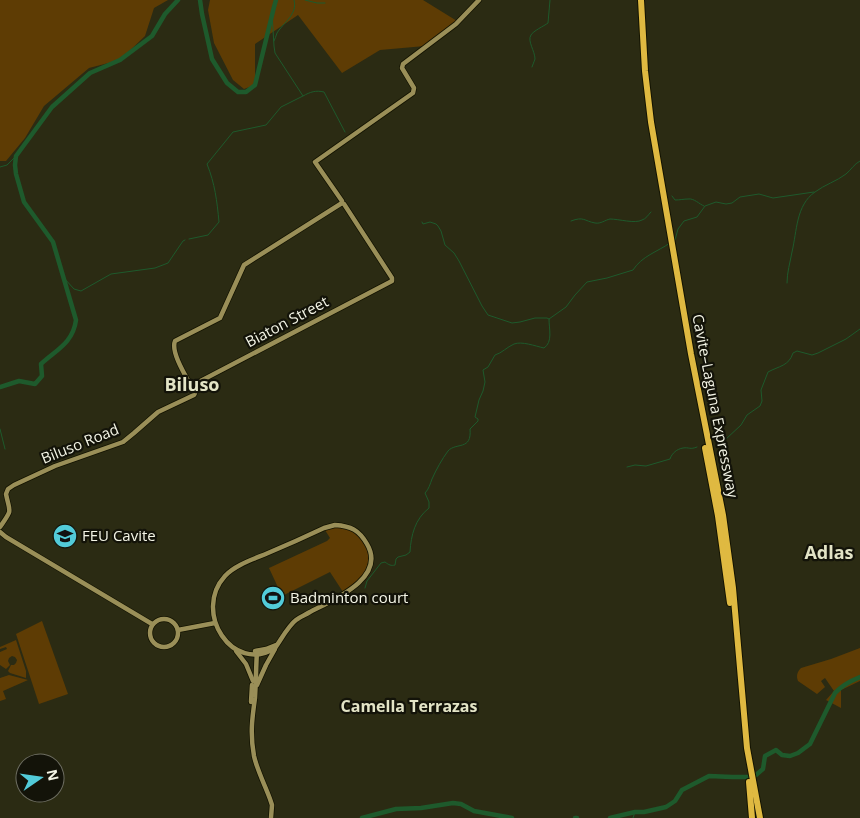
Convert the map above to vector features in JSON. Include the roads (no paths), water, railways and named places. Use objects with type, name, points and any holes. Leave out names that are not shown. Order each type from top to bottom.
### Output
[{"type":"highway","name":"Cavite–Laguna Expressway","points":[[639,0],[639,48],[643,95],[718,516],[728,589],[743,749],[760,818]]},
{"type":"highway","name":"Cavite–Laguna Expressway","points":[[751,782],[756,818]]},
{"type":"highway","points":[[751,782],[752,818]]},
{"type":"street","points":[[191,386],[178,359],[173,345],[174,341],[219,320],[244,265],[342,204],[342,201],[315,162],[413,93],[414,88],[402,68],[403,64],[456,24],[479,0]]},
{"type":"street","name":"Biaton Street","points":[[191,386],[391,282],[392,279],[344,204],[342,204]]},
{"type":"street","name":"Biluso Road","points":[[0,526],[10,512],[6,494],[11,486],[55,466],[123,442],[158,412],[194,395],[195,393],[191,386]]},
{"type":"street","points":[[253,681],[246,664],[220,633],[215,623],[212,609],[215,592],[219,584],[230,571],[324,528],[344,526],[360,533],[368,546],[370,554],[371,564],[366,575],[345,594],[296,620],[275,648],[255,688]]},
{"type":"street","points":[[0,532],[3,537],[152,624]]},
{"type":"street","points":[[166,619],[173,622],[178,630],[177,639],[166,648],[158,647],[151,641],[150,628],[152,624],[166,619]]},
{"type":"street","points":[[178,630],[215,623]]},
{"type":"street","points":[[228,643],[255,653],[279,643]]},
{"type":"street","points":[[236,650],[255,653],[268,652],[275,648]]},
{"type":"street","points":[[255,653],[249,719],[250,740],[252,758],[269,803],[269,818]]},
{"type":"street","points":[[255,653],[252,742],[254,757],[272,805],[269,818]]},
{"type":"waterway","points":[[0,387],[19,381],[35,384],[42,376],[41,364],[68,340],[76,320],[53,242],[24,202],[16,174],[16,156],[52,107],[90,73],[120,60],[152,36],[165,14],[178,0]]},
{"type":"waterway","points":[[200,0],[212,59],[227,83],[238,92],[246,92],[255,85],[276,0]]},
{"type":"waterway","points":[[274,41],[277,33],[290,18],[294,10],[294,0]]},
{"type":"waterway","points":[[305,0],[325,3]]},
{"type":"waterway","points":[[532,67],[535,59],[530,37],[548,23],[550,0]]},
{"type":"waterway","points":[[272,13],[275,53],[303,96],[318,91],[324,92],[345,132]]},
{"type":"waterway","points":[[189,239],[208,235],[219,222],[215,193],[207,164],[233,132],[266,125],[281,107],[303,96]]},
{"type":"waterway","points":[[0,167],[7,165],[16,156]]},
{"type":"waterway","points":[[787,283],[796,227],[804,204],[815,192],[848,172],[860,161]]},
{"type":"waterway","points":[[674,241],[678,229],[684,221],[697,217],[705,206],[716,202],[732,203],[740,197],[759,194],[773,198],[814,192]]},
{"type":"waterway","points":[[672,196],[675,200],[690,199],[704,206]]},
{"type":"waterway","points":[[571,221],[581,219],[597,223],[610,219],[635,222],[645,219],[651,212]]},
{"type":"waterway","points":[[422,222],[423,224],[430,222],[438,226],[445,245],[454,253],[459,261],[488,315],[512,323],[535,318],[549,319]]},
{"type":"waterway","points":[[64,278],[74,289],[81,291],[111,274],[155,268],[168,263],[185,240]]},
{"type":"waterway","points":[[365,588],[367,581],[381,563],[385,562],[395,565],[398,557],[410,552],[411,540],[417,522],[429,508],[429,502],[425,493],[437,468],[451,448],[463,445],[469,440],[470,429],[478,421],[475,417],[485,382],[483,370],[488,367],[495,355],[517,343],[544,348],[550,339],[549,319],[566,307],[587,282],[633,270],[645,258],[670,243]]},
{"type":"waterway","points":[[717,443],[726,439],[741,425],[747,415],[760,406],[762,401],[761,390],[768,372],[789,361],[793,353],[797,351],[812,355],[818,353],[846,339],[860,329]]},
{"type":"waterway","points":[[0,429],[5,449]]},
{"type":"waterway","points":[[627,467],[635,465],[646,466],[670,459],[677,450],[697,447]]},
{"type":"waterway","points":[[610,818],[666,807],[675,801],[682,790],[709,776],[751,777],[756,775],[763,769],[765,756],[776,750],[782,755],[790,756],[798,753],[810,744],[835,693],[846,684],[860,677]]},
{"type":"waterway","points":[[362,818],[396,809],[421,808],[453,803],[461,804],[474,811],[512,818]]},
{"type":"waterway","points":[[633,818],[635,812]]},
{"type":"place","name":"FEU Cavite","points":[[65,536]]},
{"type":"place","name":"Badminton court","points":[[273,598]]},
{"type":"district","name":"Biluso","points":[[192,385]]},
{"type":"district","name":"Adlas","points":[[829,553]]},
{"type":"district","name":"Camella Terrazas","points":[[409,706]]}]
